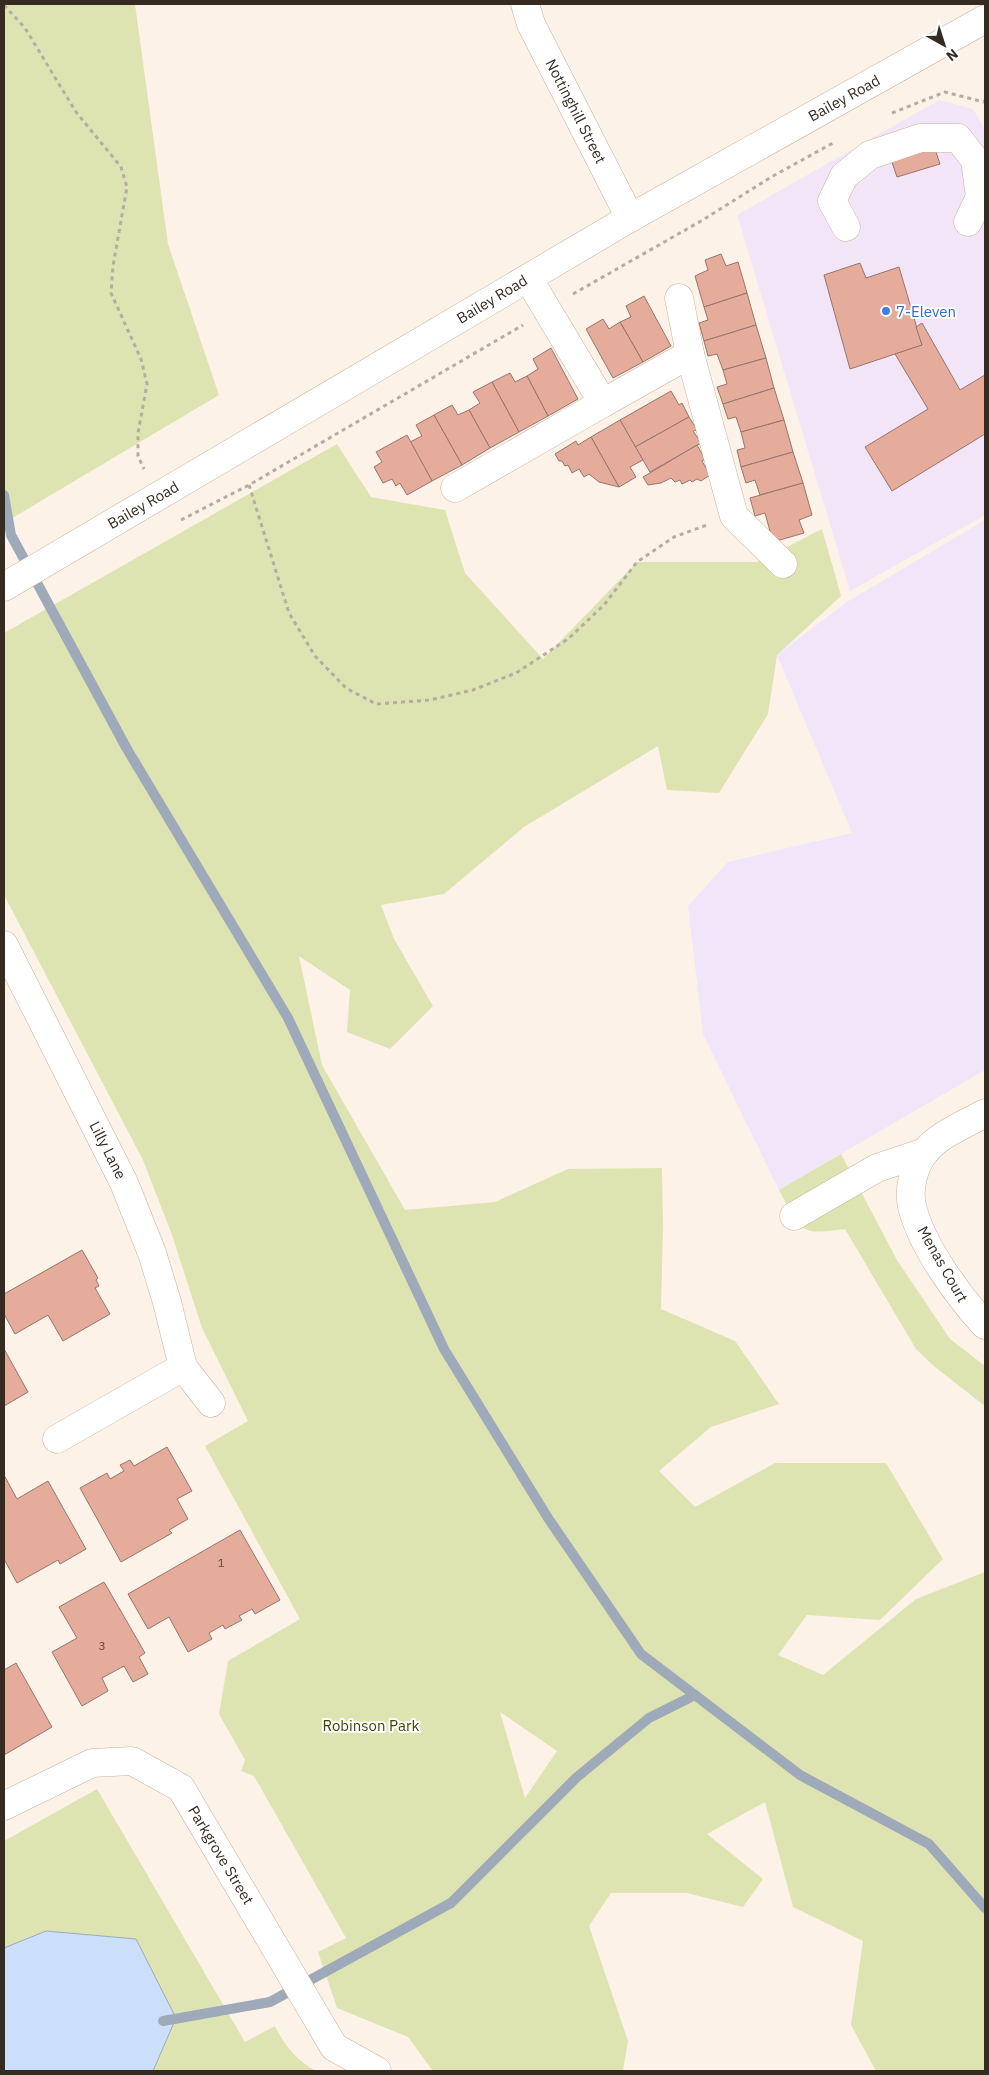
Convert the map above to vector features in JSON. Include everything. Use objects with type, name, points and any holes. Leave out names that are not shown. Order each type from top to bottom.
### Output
[{"type":"street","name":"Nottinghill Street","points":[[525,4],[531,24],[630,218]]},
{"type":"street","name":"Bailey Road","points":[[4,586],[630,218],[985,19]]},
{"type":"street","points":[[846,227],[832,201],[844,176],[870,155],[920,138],[958,138],[976,160],[980,197],[968,222]]},
{"type":"street","points":[[528,278],[602,403]]},
{"type":"street","points":[[679,298],[690,354],[734,516],[783,564]]},
{"type":"street","points":[[455,488],[690,354]]},
{"type":"street","name":"Lilly Lane","points":[[4,945],[124,1183],[152,1253],[167,1302],[183,1367],[211,1403]]},
{"type":"street","name":"Menas Court","points":[[985,1113],[944,1136],[925,1152],[913,1174],[912,1205],[923,1236],[964,1302],[985,1325]]},
{"type":"street","points":[[794,1216],[877,1168],[925,1152]]},
{"type":"street","points":[[57,1439],[183,1367]]},
{"type":"street","name":"Parkgrove Street","points":[[4,1806],[92,1763],[132,1762],[181,1788],[334,2047],[377,2071]]},
{"type":"path","points":[[4,5],[25,28],[76,112],[121,167],[127,187],[113,266],[111,294],[141,359],[146,384],[138,433],[138,456],[157,497]]},
{"type":"path","points":[[985,98],[985,103]]},
{"type":"path","points":[[249,485],[289,613],[315,656],[346,688],[376,704],[430,700],[473,690],[516,673],[568,639],[604,605],[637,562],[674,537],[734,516]]},
{"type":"shaded area","points":[[939,100],[973,109],[985,130],[985,515],[850,591],[737,215]]},
{"type":"shaded area","points":[[985,520],[985,1070],[779,1190],[703,1034],[688,906],[728,862],[852,833],[777,655],[847,602]]},
{"type":"green space","points":[[4,4],[135,4],[168,244],[219,395],[4,523]]},
{"type":"green space","name":"Robinson Park","points":[[337,444],[371,497],[445,510],[465,573],[543,659],[637,562],[757,562],[822,529],[841,596],[777,655],[768,714],[719,793],[667,790],[658,746],[524,827],[444,894],[381,905],[394,939],[433,1006],[390,1049],[347,1032],[350,990],[299,956],[322,1065],[405,1210],[495,1202],[568,1169],[662,1168],[661,1309],[735,1341],[779,1404],[711,1427],[659,1471],[695,1507],[775,1463],[886,1463],[943,1559],[880,1620],[807,1615],[778,1655],[823,1675],[916,1599],[985,1572],[985,2071],[876,2071],[851,2025],[863,1941],[793,1907],[765,1802],[707,1834],[763,1879],[743,1907],[687,1893],[611,1893],[589,1926],[628,2041],[623,2071],[433,2071],[408,2037],[337,2008],[318,1952],[346,1938],[254,1776],[241,1771],[245,1760],[219,1714],[228,1661],[300,1619],[205,1446],[248,1421],[202,1328],[172,1235],[143,1160],[4,895],[4,633]],"holes":[[[500,1712],[557,1751],[525,1798]]]},
{"type":"green space","points":[[841,1154],[897,1260],[950,1339],[985,1366],[985,1406],[935,1367],[916,1349],[845,1229],[829,1231],[808,1230],[797,1222],[792,1214],[779,1190]]},
{"type":"green space","points":[[97,1789],[245,2042],[275,2026],[292,2052],[316,2071],[4,2071],[4,1841]]},
{"type":"water","points":[[46,1931],[136,1939],[176,2018],[153,2071],[4,2071],[4,1948]]},
{"type":"building","points":[[933,143],[940,164],[897,177],[890,156]]},
{"type":"building","points":[[721,254],[726,266],[738,262],[747,293],[704,307],[695,276],[708,270],[705,260]]},
{"type":"building","points":[[860,263],[866,278],[899,267],[922,345],[850,369],[824,275]]},
{"type":"building","points":[[747,293],[756,325],[704,341],[699,323],[708,320],[704,307]]},
{"type":"building","points":[[644,296],[671,346],[643,362],[620,322],[631,317],[626,306]]},
{"type":"building","points":[[603,319],[609,329],[620,322],[643,362],[613,378],[586,329]]},
{"type":"building","points":[[922,323],[960,390],[985,375],[985,434],[892,491],[865,447],[928,409],[895,354],[922,345],[916,327]]},
{"type":"building","points":[[756,325],[766,358],[723,370],[717,354],[708,356],[704,341]]},
{"type":"building","points":[[551,348],[578,399],[548,416],[527,376],[538,369],[533,359]]},
{"type":"building","points":[[766,358],[774,388],[723,404],[717,387],[727,384],[723,370]]},
{"type":"building","points":[[510,373],[515,382],[527,376],[548,416],[519,432],[492,382]]},
{"type":"building","points":[[492,382],[519,432],[490,448],[469,410],[480,403],[473,392]]},
{"type":"building","points":[[774,388],[784,420],[741,432],[736,417],[728,419],[723,404]]},
{"type":"building","points":[[671,391],[679,405],[682,403],[689,417],[635,447],[620,420]]},
{"type":"building","points":[[452,405],[458,415],[469,410],[490,448],[462,465],[434,415]]},
{"type":"building","points":[[434,415],[462,465],[432,481],[410,442],[422,436],[416,425]]},
{"type":"building","points":[[689,417],[697,430],[693,431],[701,443],[650,472],[635,447]]},
{"type":"building","points":[[620,420],[643,460],[630,467],[636,477],[619,487],[591,437]]},
{"type":"building","points":[[784,420],[793,452],[741,467],[737,450],[745,448],[741,432]]},
{"type":"building","points":[[407,435],[432,481],[407,495],[400,483],[396,486],[392,479],[383,483],[374,467],[382,462],[376,452]]},
{"type":"building","points":[[591,437],[619,487],[599,482],[589,474],[584,477],[579,469],[572,473],[568,465],[565,466],[562,461],[559,461],[555,454],[576,441],[578,445]]},
{"type":"building","points":[[697,445],[705,459],[702,461],[710,475],[701,481],[697,479],[692,482],[690,480],[682,484],[680,480],[675,482],[671,478],[661,483],[648,485],[643,477]]},
{"type":"building","points":[[793,452],[803,483],[760,495],[755,480],[746,483],[741,467]]},
{"type":"building","points":[[803,483],[812,515],[799,520],[804,533],[773,542],[765,513],[755,516],[750,498]]},
{"type":"building","points":[[82,1250],[98,1278],[96,1280],[99,1286],[95,1288],[110,1314],[63,1341],[48,1315],[15,1334],[4,1314],[4,1294]]},
{"type":"building","points":[[4,1349],[28,1392],[4,1406]]},
{"type":"building","points":[[167,1447],[192,1491],[177,1499],[188,1519],[169,1530],[172,1533],[121,1562],[80,1488],[107,1473],[110,1479],[124,1471],[120,1465],[130,1460],[134,1466]]},
{"type":"building","points":[[4,1475],[17,1499],[48,1481],[86,1549],[60,1564],[58,1560],[17,1583],[4,1559]]},
{"type":"building","points":[[240,1530],[280,1600],[255,1614],[252,1609],[239,1616],[242,1620],[225,1629],[223,1625],[209,1633],[212,1639],[188,1652],[169,1617],[148,1629],[128,1594]]},
{"type":"building","points":[[104,1582],[145,1653],[139,1657],[148,1674],[133,1682],[124,1666],[102,1678],[108,1691],[82,1706],[52,1652],[77,1638],[59,1607]]},
{"type":"building","points":[[16,1663],[52,1727],[4,1755],[4,1670]]},
{"type":"waterway","points":[[4,495],[11,535],[127,749],[288,1018],[444,1349],[548,1518],[641,1654],[800,1775],[929,1844],[985,1908]]},
{"type":"waterway","points":[[163,2021],[270,2002],[451,1903],[577,1777],[649,1718],[695,1695]]},
{"type":"place","name":"7-Eleven","points":[[886,311]]}]
